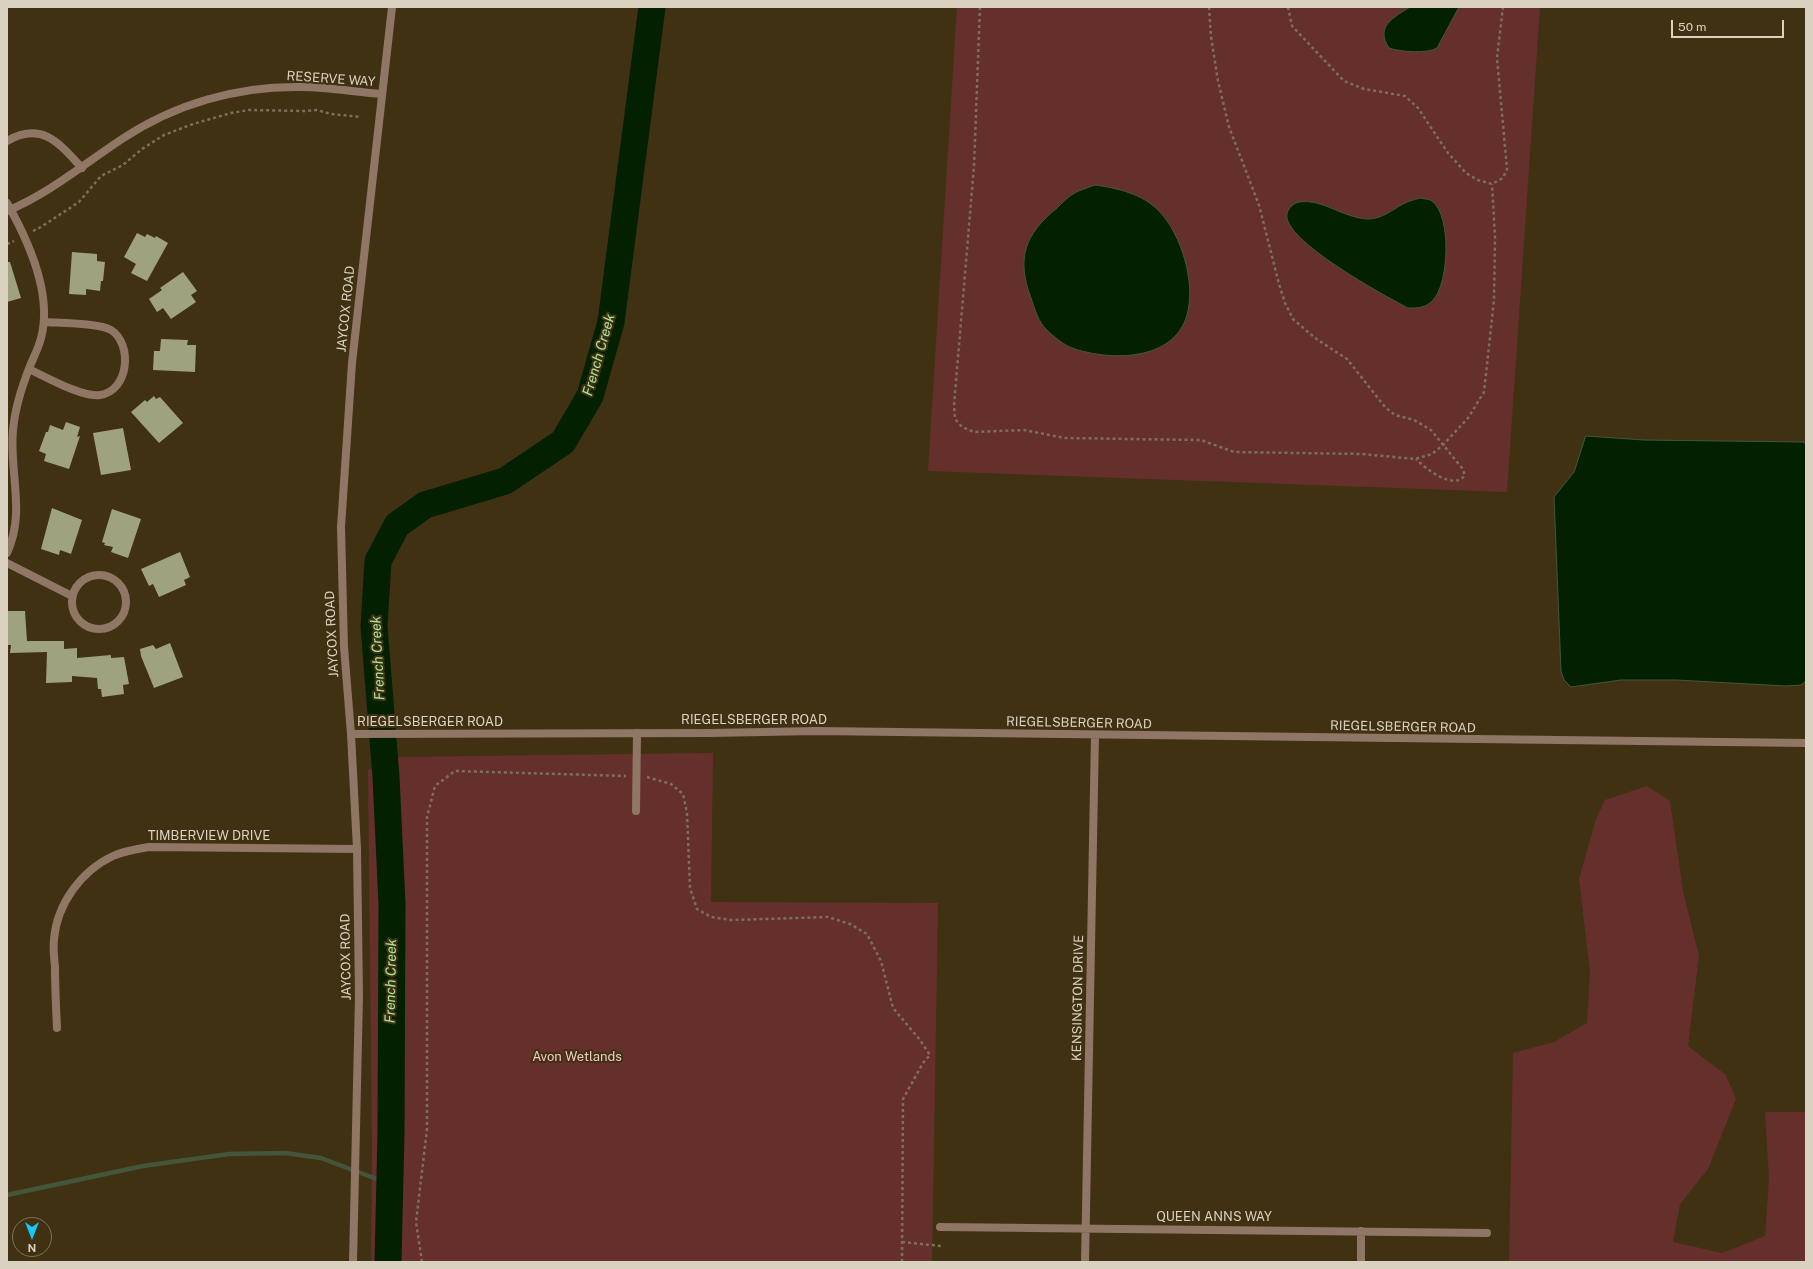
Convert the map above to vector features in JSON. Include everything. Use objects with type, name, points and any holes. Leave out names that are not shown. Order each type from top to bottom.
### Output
[{"type":"street","name":"JAYCOX ROAD","points":[[353,1262],[359,996],[356,849],[351,734],[344,647],[341,527],[352,363],[392,7]]},
{"type":"street","name":"RESERVE WAY","points":[[8,208],[44,193],[122,139],[145,125],[188,106],[220,96],[253,90],[300,86],[382,94]]},
{"type":"street","points":[[7,141],[26,133],[42,134],[58,143],[82,168]]},
{"type":"street","points":[[7,553],[15,528],[17,510],[12,454],[16,406],[42,337],[45,305],[39,276],[8,208]]},
{"type":"street","points":[[29,369],[82,393],[94,396],[112,390],[117,385],[122,374],[125,349],[118,337],[110,329],[96,326],[44,322]]},
{"type":"street","points":[[7,563],[72,596]]},
{"type":"street","points":[[97,575],[106,576],[114,579],[121,586],[125,594],[125,611],[120,619],[113,625],[96,629],[87,626],[77,618],[72,605],[72,596],[75,588],[85,579],[97,575]]},
{"type":"street","name":"RIEGELSBERGER ROAD","points":[[351,734],[816,731],[1806,743]]},
{"type":"street","points":[[636,811],[637,733]]},
{"type":"street","name":"KENSINGTON DRIVE","points":[[1085,1262],[1095,735]]},
{"type":"street","name":"TIMBERVIEW DRIVE","points":[[57,1028],[54,940],[57,922],[63,905],[73,890],[84,876],[98,864],[131,850],[149,847],[356,849]]},
{"type":"street","name":"QUEEN ANNS WAY","points":[[940,1227],[1487,1233]]},
{"type":"street","points":[[1361,1231],[1361,1262]]},
{"type":"path","points":[[980,7],[974,166],[954,404],[955,419],[962,427],[974,432],[1024,430],[1065,438],[1201,440],[1234,452],[1362,454],[1415,459],[1432,454],[1444,445],[1468,418],[1484,392],[1494,300],[1495,237],[1492,184]]},
{"type":"path","points":[[1209,7],[1211,37],[1218,81],[1229,127],[1259,205],[1285,303],[1293,319],[1315,338],[1347,359],[1385,406],[1395,415],[1414,420],[1431,430],[1462,468],[1465,475],[1462,480],[1456,482],[1447,480],[1424,467],[1415,459]]},
{"type":"path","points":[[1288,7],[1292,26],[1344,81],[1364,88],[1405,96],[1418,108],[1448,153],[1466,173],[1478,180],[1492,184],[1503,178],[1506,168],[1496,58],[1503,7]]},
{"type":"path","points":[[22,236],[41,228],[79,202],[101,176],[123,165],[142,149],[164,135],[193,124],[231,113],[249,110],[316,110],[331,114],[361,117]]},
{"type":"path","points":[[422,1262],[416,1222],[427,1129],[427,817],[435,786],[455,771],[651,777],[671,784],[683,794],[687,813],[690,888],[697,909],[711,917],[731,920],[828,917],[850,924],[867,934],[881,961],[893,1008],[920,1040],[930,1055],[923,1063],[903,1099],[902,1262]]},
{"type":"path","points":[[902,1242],[941,1246]]},
{"type":"green space","points":[[957,7],[1540,7],[1507,492],[928,471]]},
{"type":"green space","name":"Avon Wetlands","points":[[713,753],[711,902],[938,903],[932,1262],[371,1262],[372,1145],[368,770],[397,757]]},
{"type":"green space","points":[[1647,786],[1670,801],[1683,891],[1699,956],[1688,1046],[1726,1075],[1736,1099],[1708,1169],[1680,1204],[1673,1242],[1722,1253],[1765,1236],[1769,1179],[1765,1112],[1806,1112],[1806,1262],[1509,1262],[1513,1053],[1554,1042],[1587,1023],[1590,971],[1579,879],[1596,819],[1605,800]]},
{"type":"shaded area","points":[[1410,7],[1459,7],[1437,48],[1433,50],[1414,52],[1400,51],[1389,48],[1385,40],[1385,28],[1392,19]]},
{"type":"shaded area","points":[[1095,185],[1112,188],[1138,196],[1153,205],[1167,221],[1180,246],[1185,260],[1190,289],[1187,315],[1180,330],[1169,341],[1156,349],[1140,354],[1123,356],[1090,353],[1075,349],[1067,346],[1053,336],[1041,323],[1035,311],[1026,284],[1024,271],[1026,248],[1031,237],[1037,227],[1069,197],[1078,191]]},
{"type":"shaded area","points":[[1420,198],[1432,201],[1438,209],[1443,221],[1446,250],[1445,266],[1438,292],[1430,303],[1418,308],[1408,308],[1379,292],[1358,280],[1317,252],[1301,238],[1290,225],[1287,214],[1295,203],[1308,202],[1317,203],[1352,216],[1370,219],[1383,215],[1405,203]]},
{"type":"shaded area","points":[[1586,436],[1644,440],[1803,442],[1806,444],[1806,681],[1801,685],[1786,686],[1676,680],[1621,680],[1571,687],[1564,680],[1561,671],[1554,497],[1574,472]]},
{"type":"building","points":[[137,233],[145,237],[147,234],[155,238],[156,236],[168,243],[147,281],[131,273],[136,264],[124,257]]},
{"type":"building","points":[[72,252],[97,254],[97,261],[105,262],[103,281],[101,281],[100,291],[86,289],[86,295],[69,294]]},
{"type":"building","points":[[7,262],[10,262],[21,298],[7,302]]},
{"type":"building","points":[[183,272],[197,291],[191,295],[196,302],[171,319],[163,308],[157,312],[149,299],[162,290],[160,288]]},
{"type":"building","points":[[161,339],[188,340],[187,345],[196,345],[195,372],[153,370],[154,351],[160,351]]},
{"type":"building","points":[[154,396],[156,399],[160,397],[183,423],[159,443],[131,412],[145,400],[147,402]]},
{"type":"building","points":[[66,422],[80,427],[77,437],[80,436],[69,469],[44,461],[46,454],[39,451],[50,425],[63,430]]},
{"type":"building","points":[[123,428],[131,470],[101,475],[93,433]]},
{"type":"building","points":[[52,508],[82,520],[71,554],[60,550],[59,555],[41,549]]},
{"type":"building","points":[[112,509],[141,519],[128,558],[111,552],[113,547],[104,545],[105,543],[102,542]]},
{"type":"building","points":[[180,552],[190,577],[184,580],[186,585],[159,597],[153,584],[149,586],[141,569]]},
{"type":"building","points":[[8,611],[25,611],[27,641],[64,641],[64,649],[77,648],[77,658],[111,655],[111,658],[124,657],[129,684],[123,685],[124,694],[102,697],[101,689],[98,689],[97,678],[72,676],[72,682],[46,683],[47,652],[10,653],[11,645],[7,645]]},
{"type":"building","points":[[170,643],[183,677],[154,688],[141,656],[140,649],[153,645],[156,649]]},
{"type":"waterway","name":"French Creek","points":[[388,1262],[391,1133],[392,904],[386,777],[374,626],[378,561],[397,525],[425,505],[505,481],[563,442],[590,396],[611,322],[652,7]]},
{"type":"waterway","points":[[7,1195],[143,1166],[229,1154],[285,1153],[321,1158],[390,1184]]}]
